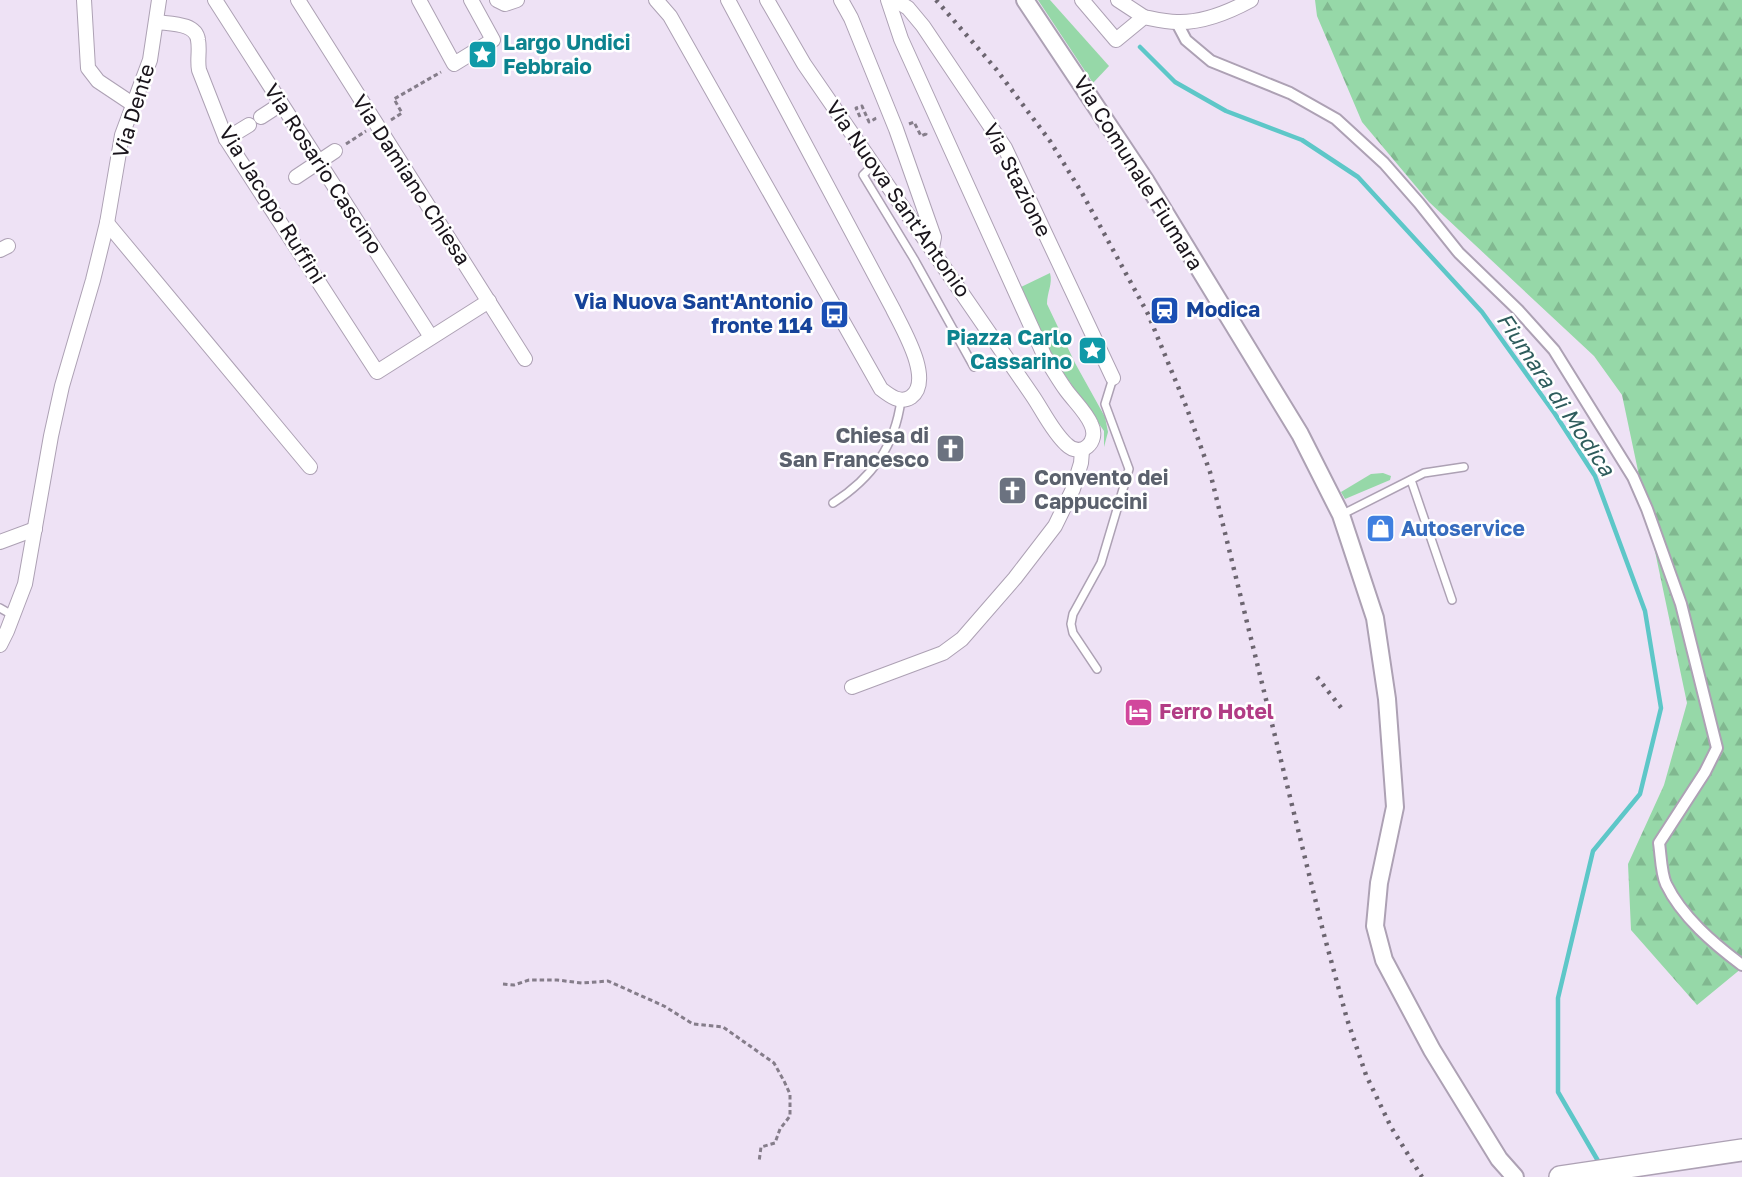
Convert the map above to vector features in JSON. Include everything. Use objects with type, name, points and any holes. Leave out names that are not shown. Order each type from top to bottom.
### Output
[{"type":"main road","points":[[1560,1177],[1742,1150]]},
{"type":"street","points":[[84,0],[88,68],[98,81],[134,105]]},
{"type":"street","name":"Via Dente","points":[[0,645],[25,584],[60,396],[107,223],[122,135],[150,60],[159,0]]},
{"type":"street","name":"Via Rosario Cascino","points":[[215,0],[431,337]]},
{"type":"street","name":"Via Damiano Chiesa","points":[[298,0],[525,359]]},
{"type":"street","points":[[419,0],[454,64],[493,40],[471,0]]},
{"type":"street","points":[[497,0],[505,4],[517,0]]},
{"type":"street","points":[[656,0],[670,16],[881,389],[902,400]]},
{"type":"street","name":"Via Nuova Sant'Antonio","points":[[728,0],[893,309],[912,349],[920,371],[920,383],[910,398],[902,400]]},
{"type":"street","name":"Via Nuova Sant'Antonio","points":[[766,0],[804,64],[1059,436],[1067,446],[1074,450],[1082,450]]},
{"type":"street","points":[[841,0],[851,18],[896,129],[934,237],[932,248]]},
{"type":"street","points":[[852,687],[943,653],[962,639],[1015,578],[1055,526],[1073,489],[1082,450],[1089,447],[1093,441],[1094,432],[1091,423],[1044,356],[901,39],[888,0]]},
{"type":"street","name":"Via Stazione","points":[[895,0],[908,9],[923,26],[1005,148],[1113,378]]},
{"type":"street","name":"Via Comunale Fiumara","points":[[1025,0],[1151,190],[1300,434],[1341,514],[1375,618],[1387,699],[1395,807],[1378,883],[1375,926],[1384,960],[1432,1050],[1499,1159],[1515,1177]]},
{"type":"street","points":[[1082,0],[1116,40],[1144,17]]},
{"type":"street","points":[[1118,0],[1144,17],[1177,22],[1217,15],[1251,0]]},
{"type":"street","name":"Via Jacopo Ruffini","points":[[157,22],[190,28],[196,34],[199,42],[197,61],[199,70],[226,139],[377,372],[431,337]]},
{"type":"street","points":[[1177,22],[1186,40],[1211,61],[1290,93],[1336,119],[1384,163],[1459,254],[1518,310],[1554,350],[1633,477],[1681,604],[1717,748],[1706,772],[1659,843],[1665,883],[1709,940],[1742,965]]},
{"type":"street","points":[[261,117],[281,104]]},
{"type":"street","points":[[226,139],[249,125]]},
{"type":"street","points":[[296,177],[335,151]]},
{"type":"street","points":[[107,223],[310,467]]},
{"type":"street","points":[[431,337],[489,302]]},
{"type":"street","points":[[0,542],[35,529]]},
{"type":"lane","points":[[873,165],[863,175],[914,259],[974,367]]},
{"type":"lane","points":[[1097,669],[1072,633],[1071,624],[1073,614],[1101,563],[1129,469],[1105,404],[1113,378]]},
{"type":"lane","points":[[833,503],[848,493],[880,459],[895,430],[902,400]]},
{"type":"lane","points":[[1341,514],[1424,473],[1464,467]]},
{"type":"lane","points":[[1411,480],[1452,600]]},
{"type":"lane","points":[[0,608],[14,615]]},
{"type":"path","points":[[335,151],[402,113],[394,99],[442,71]]},
{"type":"path","points":[[863,124],[856,108],[862,106],[869,122],[875,119],[871,111]]},
{"type":"path","points":[[912,132],[909,124],[914,122],[921,136],[926,134],[923,127]]},
{"type":"path","points":[[503,984],[514,985],[529,980],[582,983],[608,981],[664,1006],[693,1024],[723,1028],[744,1041],[774,1063],[790,1094],[790,1116],[780,1129],[775,1143],[761,1147],[759,1162]]},
{"type":"green space","points":[[1038,0],[1050,0],[1109,66],[1093,83]]},
{"type":"green space","points":[[1315,0],[1742,0],[1742,968],[1697,1005],[1631,930],[1628,864],[1664,785],[1687,703],[1622,395],[1594,356],[1429,202],[1362,122],[1317,16]]},
{"type":"green space","points":[[1050,273],[1047,304],[1075,363],[1105,417],[1108,432],[1104,447],[1104,431],[1053,358],[1021,287]]},
{"type":"green space","points":[[1383,473],[1391,476],[1390,480],[1345,499],[1341,492],[1371,474]]},
{"type":"waterway","name":"Fiumara di Modica","points":[[1140,47],[1175,82],[1226,111],[1302,140],[1358,177],[1482,312],[1555,414],[1595,476],[1645,611],[1661,708],[1640,794],[1593,851],[1558,998],[1558,1092],[1601,1166]]},
{"type":"railway","points":[[936,0],[996,69],[1050,141],[1082,193],[1148,314],[1186,406],[1210,472],[1323,931],[1347,1019],[1366,1075],[1391,1127],[1422,1177]]},
{"type":"railway","points":[[1317,677],[1342,709]]},
{"type":"place","name":"Largo Undici Febbraio","points":[[482,55]]},
{"type":"place","name":"Modica","points":[[1165,310]]},
{"type":"place","name":"Via Nuova Sant'Antonio fronte 114","points":[[834,314]]},
{"type":"place","name":"Piazza Carlo Cassarino","points":[[1093,350]]},
{"type":"place","name":"Chiesa di San Francesco","points":[[950,448]]},
{"type":"place","name":"Convento dei Cappuccini","points":[[1013,490]]},
{"type":"place","name":"Autoservice","points":[[1380,529]]},
{"type":"place","name":"Ferro Hotel","points":[[1138,712]]}]
